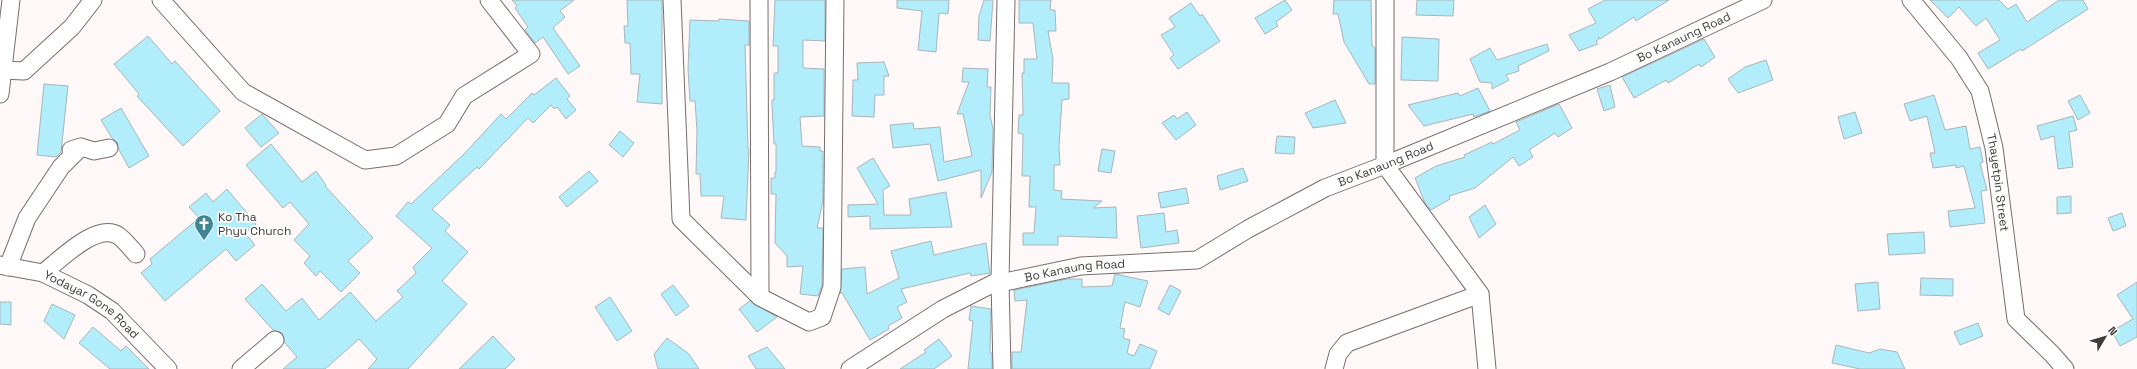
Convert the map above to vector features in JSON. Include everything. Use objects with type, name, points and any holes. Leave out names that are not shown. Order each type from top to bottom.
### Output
[{"type":"street","points":[[0,94],[11,0]]},
{"type":"street","points":[[2,70],[24,71],[72,27],[93,0]]},
{"type":"street","points":[[161,0],[243,92],[365,160],[396,156],[448,124],[464,96],[531,54],[489,0]]},
{"type":"street","points":[[672,0],[681,219],[760,297],[809,322],[822,317],[832,287],[835,0]]},
{"type":"street","points":[[759,0],[760,297]]},
{"type":"street","points":[[1002,369],[1000,281],[1006,0]]},
{"type":"street","points":[[1385,0],[1385,165],[1480,294],[1487,369]]},
{"type":"street","name":"Bo Kanaung Road","points":[[850,369],[943,309],[1000,281],[1081,266],[1197,260],[1248,229],[1325,188],[1385,165],[1610,72],[1763,0]]},
{"type":"street","name":"Thayetpin Street","points":[[1911,0],[1959,58],[1980,91],[1994,148],[2016,319],[2052,354],[2065,369]]},
{"type":"street","points":[[4,266],[27,218],[74,149],[94,151],[110,148]]},
{"type":"street","points":[[44,273],[90,236],[102,232],[118,235],[136,254]]},
{"type":"street","name":"Yodayar Gone Road","points":[[4,266],[44,273],[88,295],[112,311],[168,369]]},
{"type":"street","points":[[1334,369],[1338,354],[1347,343],[1480,294]]},
{"type":"street","points":[[241,369],[275,340]]},
{"type":"building","points":[[512,0],[574,0],[560,11],[565,17],[553,28],[580,66],[568,74],[543,37],[535,43],[525,30],[528,27],[515,8],[517,6]]},
{"type":"building","points":[[627,0],[662,0],[662,104],[637,102],[640,74],[631,74],[630,43],[625,43],[624,26],[628,26]]},
{"type":"building","points":[[775,0],[825,0],[825,41],[803,40],[803,68],[824,69],[824,116],[800,117],[802,146],[820,147],[820,151],[823,151],[823,201],[817,228],[823,228],[822,285],[818,296],[800,294],[803,266],[787,267],[787,256],[775,243],[776,194],[771,194],[771,178],[775,178],[776,172],[776,144],[774,144],[772,105],[772,100],[774,100],[774,73],[778,73],[778,46],[773,46]]},
{"type":"building","points":[[897,0],[949,0],[948,14],[939,13],[936,52],[918,50],[922,11],[897,8]]},
{"type":"building","points":[[984,0],[993,0],[990,41],[978,40],[979,16]]},
{"type":"building","points":[[1019,0],[1051,0],[1050,10],[1055,10],[1056,31],[1048,31],[1053,59],[1052,83],[1069,83],[1069,99],[1062,100],[1059,146],[1060,165],[1054,165],[1054,190],[1062,191],[1061,199],[1102,201],[1093,208],[1116,207],[1117,238],[1058,236],[1058,245],[1023,245],[1023,233],[1034,233],[1036,207],[1029,207],[1030,176],[1022,176],[1023,134],[1018,133],[1019,115],[1023,115],[1022,73],[1024,73],[1024,59],[1037,59],[1033,23],[1019,23]]},
{"type":"building","points":[[1285,0],[1292,10],[1276,22],[1278,26],[1265,34],[1255,18]]},
{"type":"building","points":[[1334,0],[1371,0],[1372,45],[1375,48],[1375,84],[1369,84],[1344,42],[1338,14],[1333,14]]},
{"type":"building","points":[[1417,0],[1454,0],[1453,16],[1416,15]]},
{"type":"building","points":[[1605,0],[1669,0],[1636,21],[1634,17],[1600,39],[1599,37],[1596,41],[1598,44],[1579,51],[1569,35],[1596,23],[1588,9]]},
{"type":"building","points":[[1930,0],[1999,0],[2008,9],[2016,4],[2027,22],[2059,0],[2083,0],[2088,9],[2022,51],[2021,49],[1988,69],[1978,53],[2000,40],[1986,18],[1976,26],[1959,7],[1948,18]]},
{"type":"building","points":[[1191,3],[1200,16],[1202,14],[1220,41],[1178,69],[1170,58],[1174,55],[1161,35],[1175,27],[1169,18]]},
{"type":"building","points":[[719,19],[749,21],[749,45],[745,45],[749,149],[746,220],[721,218],[724,196],[701,196],[700,174],[696,174],[697,130],[695,101],[690,101],[688,69],[690,20],[719,21]]},
{"type":"building","points":[[148,36],[172,64],[175,61],[220,111],[183,146],[137,96],[139,94],[114,64]]},
{"type":"building","points":[[1402,37],[1439,39],[1438,81],[1401,80]]},
{"type":"building","points":[[1704,39],[1715,57],[1701,67],[1699,64],[1668,83],[1666,80],[1634,98],[1622,77]]},
{"type":"building","points":[[1547,44],[1549,51],[1518,66],[1519,71],[1506,75],[1509,80],[1492,89],[1492,83],[1480,82],[1470,59],[1490,48],[1497,60]]},
{"type":"building","points":[[1766,60],[1773,80],[1738,93],[1728,79],[1745,67]]},
{"type":"building","points":[[884,62],[889,76],[884,76],[884,95],[875,95],[874,117],[852,116],[853,80],[858,80],[857,63]]},
{"type":"building","points":[[963,68],[988,69],[987,87],[991,87],[990,115],[993,129],[992,172],[981,198],[981,170],[938,181],[930,144],[893,148],[890,125],[913,123],[914,129],[940,127],[944,162],[972,156],[963,114],[957,114],[969,82],[962,82]]},
{"type":"building","points":[[556,78],[570,96],[567,99],[576,110],[566,119],[557,107],[554,109],[551,105],[533,123],[528,118],[479,169],[477,167],[432,209],[450,225],[445,231],[468,252],[442,281],[467,304],[408,369],[368,369],[377,359],[359,339],[325,369],[283,369],[297,357],[285,343],[282,333],[273,330],[245,299],[262,284],[286,311],[302,298],[319,320],[350,292],[376,321],[403,297],[397,291],[416,273],[413,267],[432,248],[396,216],[408,202],[411,204],[464,154],[501,114],[506,119],[532,93],[534,95]]},
{"type":"building","points":[[44,84],[68,86],[61,152],[56,157],[37,155]]},
{"type":"building","points":[[1610,85],[1615,107],[1604,111],[1597,89]]},
{"type":"building","points":[[1478,88],[1490,111],[1474,117],[1473,114],[1424,126],[1408,105],[1458,93],[1460,96]]},
{"type":"building","points":[[1934,95],[1945,130],[1966,126],[1970,149],[1980,147],[1983,162],[1980,163],[1987,190],[1981,191],[1985,223],[1950,227],[1948,211],[1975,208],[1964,166],[1956,168],[1956,165],[1933,168],[1930,153],[1935,153],[1927,116],[1910,121],[1904,104]]},
{"type":"building","points":[[2080,95],[2090,113],[2078,120],[2068,101]]},
{"type":"building","points":[[1335,100],[1346,123],[1313,128],[1305,113]]},
{"type":"building","points":[[1559,104],[1572,128],[1558,137],[1555,133],[1529,150],[1533,157],[1519,166],[1513,157],[1475,188],[1449,196],[1450,199],[1431,210],[1425,203],[1415,178],[1436,166],[1465,157],[1464,155],[1492,142],[1493,144],[1520,130],[1516,122]]},
{"type":"building","points":[[121,108],[149,156],[129,168],[119,150],[117,142],[112,138],[101,120]]},
{"type":"building","points":[[1187,112],[1196,125],[1176,140],[1162,123],[1174,115],[1177,119]]},
{"type":"building","points":[[1855,112],[1862,133],[1844,139],[1838,117]]},
{"type":"building","points":[[262,114],[279,133],[261,147],[245,128]]},
{"type":"building","points":[[2073,116],[2077,130],[2069,132],[2073,167],[2058,169],[2054,136],[2041,140],[2037,126]]},
{"type":"building","points":[[620,131],[634,143],[623,157],[609,145]]},
{"type":"building","points":[[1277,136],[1295,137],[1294,154],[1275,153]]},
{"type":"building","points":[[271,144],[302,182],[316,171],[326,185],[325,186],[373,238],[348,261],[360,273],[341,292],[320,271],[316,276],[304,263],[310,256],[294,240],[309,224],[290,202],[283,208],[246,165]]},
{"type":"building","points":[[1102,149],[1115,151],[1111,173],[1098,171]]},
{"type":"building","points":[[873,158],[890,186],[883,190],[884,215],[911,215],[909,199],[946,192],[952,227],[870,229],[870,216],[848,217],[848,205],[878,204],[857,168]]},
{"type":"building","points":[[1243,168],[1248,181],[1220,190],[1217,176]]},
{"type":"building","points":[[589,171],[598,181],[567,207],[559,197]]},
{"type":"building","points":[[1186,188],[1189,203],[1161,208],[1158,193]]},
{"type":"building","points":[[227,189],[256,224],[245,233],[255,245],[236,261],[226,249],[165,301],[141,273],[152,264],[150,259],[199,218],[189,207],[206,193],[213,202]]},
{"type":"building","points":[[2071,196],[2071,213],[2057,214],[2057,197]]},
{"type":"building","points":[[1485,205],[1496,224],[1479,238],[1469,217]]},
{"type":"building","points":[[1164,213],[1166,232],[1177,230],[1179,243],[1141,248],[1137,216]]},
{"type":"building","points":[[2122,213],[2126,226],[2113,231],[2108,218]]},
{"type":"building","points":[[1924,232],[1925,253],[1889,255],[1887,234]]},
{"type":"building","points":[[931,241],[934,255],[986,243],[990,273],[971,276],[970,273],[901,289],[907,302],[897,307],[902,318],[888,326],[889,329],[870,340],[842,293],[840,293],[842,269],[865,267],[867,294],[899,278],[891,251]]},
{"type":"building","points":[[1115,274],[1148,281],[1140,307],[1125,302],[1120,328],[1125,329],[1123,338],[1130,340],[1127,353],[1134,356],[1140,344],[1157,351],[1150,369],[1012,369],[1012,352],[1021,352],[1027,300],[1015,301],[1014,290],[1067,279],[1082,279],[1082,287],[1112,286]]},
{"type":"building","points":[[1921,278],[1953,279],[1953,296],[1920,295]]},
{"type":"building","points":[[1878,282],[1880,309],[1858,311],[1855,284]]},
{"type":"building","points":[[2137,282],[2137,337],[2120,346],[2112,331],[2133,319],[2117,295]]},
{"type":"building","points":[[673,285],[689,306],[676,316],[661,294]]},
{"type":"building","points":[[1170,285],[1181,291],[1169,315],[1158,309]]},
{"type":"building","points":[[610,297],[632,331],[617,341],[595,307]]},
{"type":"building","points":[[750,301],[777,317],[757,332],[739,309]]},
{"type":"building","points":[[0,302],[11,302],[11,325],[0,324]]},
{"type":"building","points":[[52,304],[75,315],[64,339],[44,321]]},
{"type":"building","points":[[971,306],[991,309],[990,353],[992,353],[992,369],[968,369],[973,321],[969,320]]},
{"type":"building","points":[[1978,323],[1983,336],[1960,345],[1954,332]]},
{"type":"building","points":[[93,327],[121,351],[126,346],[149,369],[110,369],[79,343]]},
{"type":"building","points":[[493,336],[515,359],[505,369],[459,369]]},
{"type":"building","points":[[667,338],[689,354],[699,369],[658,369],[654,354]]},
{"type":"building","points":[[939,339],[952,356],[934,369],[900,369],[926,352],[924,350]]},
{"type":"building","points":[[1836,345],[1869,353],[1880,349],[1897,352],[1905,369],[1860,369],[1832,363]]},
{"type":"building","points":[[767,347],[785,369],[756,369],[748,356]]},
{"type":"place","name":"Ko Tha Phyu Church","points":[[204,241]]}]
